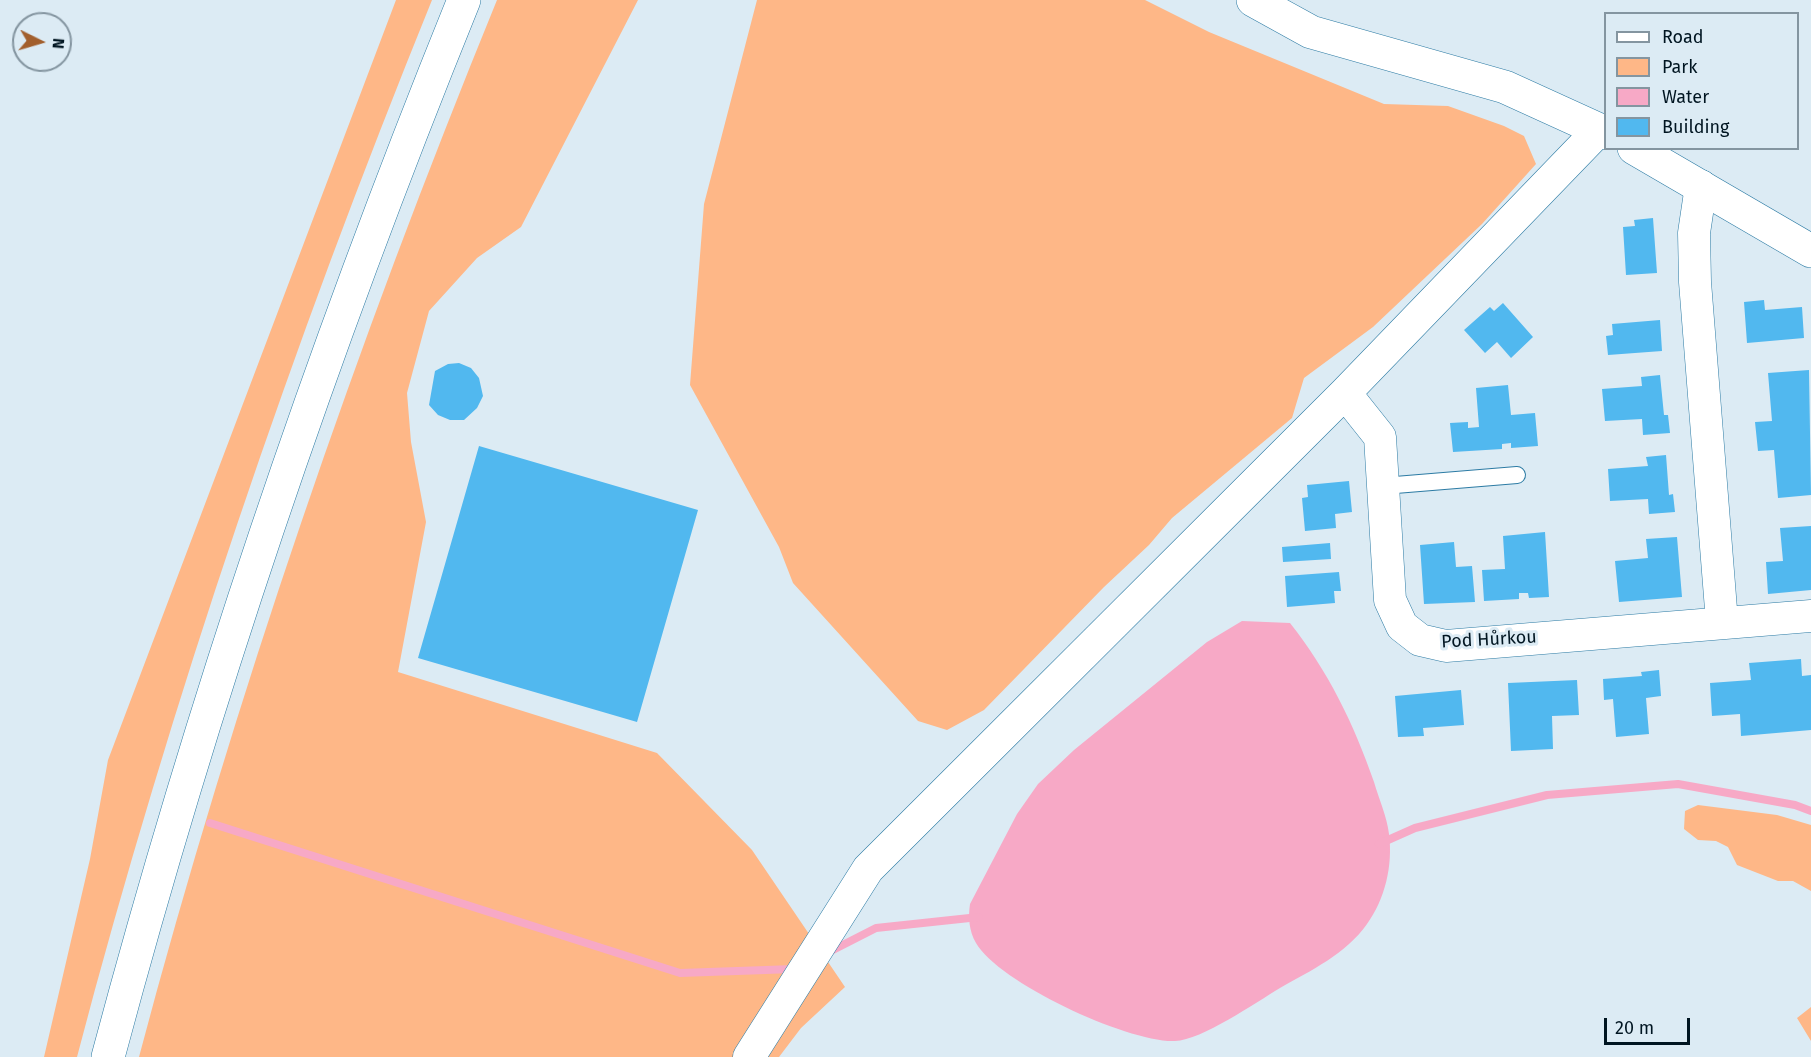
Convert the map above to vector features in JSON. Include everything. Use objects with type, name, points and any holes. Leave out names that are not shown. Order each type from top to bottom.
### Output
[{"type":"main road","points":[[108,1057],[168,840],[235,624],[321,372],[402,154],[465,0]]},
{"type":"main road","points":[[1253,0],[1311,32],[1505,87],[1602,131]]},
{"type":"main road","points":[[1638,150],[1811,251]]},
{"type":"street","points":[[750,1057],[868,869],[1345,393],[1602,131]]},
{"type":"street","points":[[1701,186],[1694,233],[1695,282],[1722,622]]},
{"type":"street","name":"Pod Hůrkou","points":[[1345,393],[1380,436],[1390,600],[1402,626],[1420,640],[1446,646],[1811,616]]},
{"type":"lane","points":[[1383,486],[1517,475]]},
{"type":"green space","points":[[396,0],[432,0],[331,260],[238,523],[153,788],[77,1057],[44,1057],[90,859],[108,760]]},
{"type":"green space","points":[[497,0],[638,0],[521,227],[477,258],[429,311],[407,393],[411,442],[426,522],[398,672],[657,753],[752,850],[845,987],[801,1028],[779,1057],[139,1057],[216,788],[301,523],[395,260]]},
{"type":"green space","points":[[757,0],[1145,0],[1209,32],[1384,104],[1448,106],[1504,126],[1524,136],[1536,164],[1482,224],[1373,327],[1304,378],[1292,418],[1172,518],[1149,545],[1104,587],[984,710],[947,730],[918,721],[793,583],[779,547],[690,385],[704,204]]},
{"type":"green space","points":[[1698,805],[1777,815],[1811,825],[1811,891],[1793,881],[1778,881],[1737,865],[1728,847],[1716,841],[1698,840],[1684,829],[1685,811]]},
{"type":"green space","points":[[1811,1007],[1811,1041],[1797,1018]]},
{"type":"water","points":[[1242,621],[1290,623],[1328,679],[1358,739],[1385,815],[1390,846],[1389,870],[1379,904],[1367,924],[1349,944],[1327,961],[1213,1028],[1186,1039],[1175,1041],[1154,1039],[1128,1032],[1067,1008],[1010,975],[989,959],[976,943],[970,924],[970,904],[1017,814],[1038,784],[1074,750],[1207,642]]},
{"type":"building","points":[[1653,218],[1657,273],[1626,275],[1623,227],[1635,226],[1634,220]]},
{"type":"building","points":[[1764,300],[1765,310],[1802,307],[1804,338],[1747,343],[1744,302]]},
{"type":"building","points":[[1503,303],[1533,337],[1511,358],[1497,342],[1485,353],[1464,330],[1490,307],[1494,311]]},
{"type":"building","points":[[1660,320],[1662,351],[1608,355],[1606,336],[1613,335],[1612,324]]},
{"type":"building","points":[[459,363],[471,368],[479,378],[483,396],[477,408],[464,420],[450,420],[438,415],[429,405],[435,371],[448,364]]},
{"type":"building","points":[[1809,370],[1811,495],[1778,498],[1774,450],[1758,451],[1755,422],[1772,421],[1768,373]]},
{"type":"building","points":[[1660,375],[1664,415],[1668,415],[1670,433],[1643,435],[1642,419],[1605,421],[1602,389],[1642,386],[1641,377]]},
{"type":"building","points":[[1508,385],[1511,415],[1535,413],[1538,446],[1511,448],[1511,443],[1502,444],[1502,449],[1453,452],[1450,423],[1468,422],[1468,428],[1479,427],[1476,388]]},
{"type":"building","points":[[479,446],[698,510],[637,722],[418,658]]},
{"type":"building","points":[[1666,455],[1669,495],[1673,494],[1675,512],[1649,514],[1648,499],[1610,501],[1608,469],[1648,466],[1646,457]]},
{"type":"building","points":[[1349,481],[1352,512],[1335,514],[1336,528],[1305,531],[1302,498],[1308,497],[1307,485]]},
{"type":"building","points":[[1811,526],[1811,590],[1768,594],[1766,562],[1783,561],[1780,528]]},
{"type":"building","points":[[1545,532],[1549,597],[1529,598],[1528,593],[1519,593],[1519,599],[1484,601],[1482,570],[1505,569],[1503,536]]},
{"type":"building","points":[[1677,537],[1682,597],[1619,602],[1615,561],[1648,558],[1646,539]]},
{"type":"building","points":[[1454,542],[1456,567],[1472,566],[1475,602],[1424,604],[1420,545]]},
{"type":"building","points":[[1330,543],[1331,559],[1283,562],[1282,547]]},
{"type":"building","points":[[1339,572],[1341,591],[1334,591],[1335,603],[1287,607],[1285,576]]},
{"type":"building","points":[[1801,659],[1802,676],[1811,675],[1811,730],[1741,736],[1740,714],[1712,716],[1710,683],[1751,680],[1749,663]]},
{"type":"building","points":[[1659,670],[1661,696],[1646,698],[1649,734],[1616,737],[1613,699],[1604,700],[1603,679],[1642,676],[1641,672]]},
{"type":"building","points":[[1577,680],[1579,715],[1552,716],[1553,749],[1511,751],[1508,683]]},
{"type":"building","points":[[1461,690],[1464,725],[1423,728],[1424,736],[1398,737],[1395,696]]},
{"type":"waterway","points":[[1379,844],[1415,828],[1547,795],[1678,784],[1795,805],[1811,811]]},
{"type":"waterway","points":[[210,823],[680,973],[794,969]]},
{"type":"waterway","points":[[827,953],[876,928],[979,917]]}]
